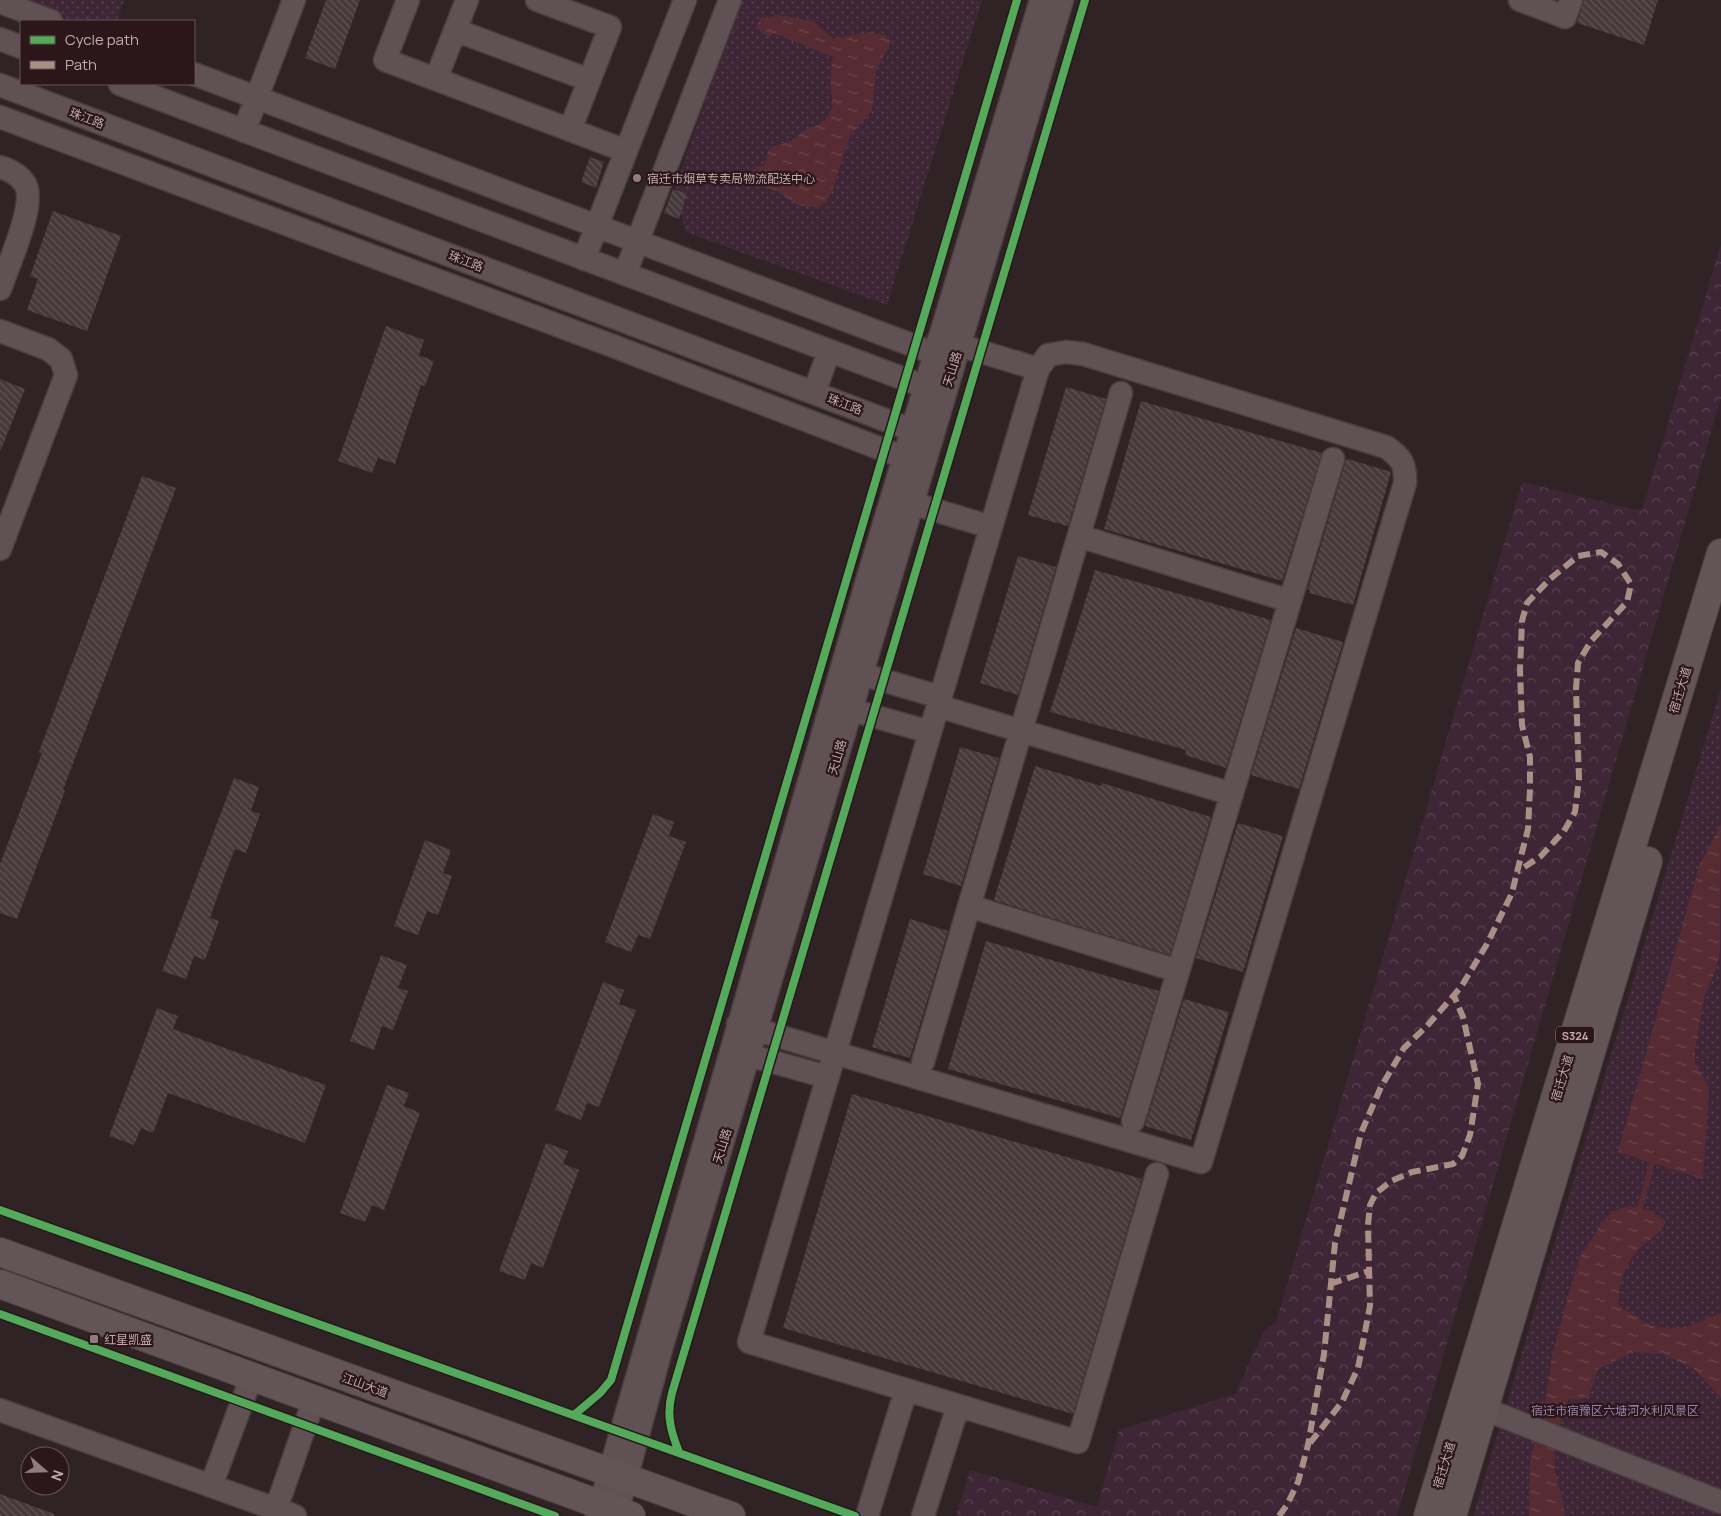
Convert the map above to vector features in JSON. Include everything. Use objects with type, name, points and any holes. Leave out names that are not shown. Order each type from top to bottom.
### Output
[{"type":"main road","name":"宿迁大道","points":[[1452,1516],[1474,1405],[1716,605],[1721,553]]},
{"type":"main road","name":"江山大道","points":[[0,1252],[731,1516]]},
{"type":"main road","points":[[0,1284],[612,1513]]},
{"type":"main road","name":"宿迁大道","points":[[1428,1516],[1474,1405]]},
{"type":"street","points":[[244,131],[294,0]]},
{"type":"street","points":[[408,0],[385,60],[626,151]]},
{"type":"street","points":[[436,79],[468,0]]},
{"type":"street","points":[[537,0],[610,27],[570,130]]},
{"type":"street","points":[[584,258],[685,0]]},
{"type":"street","points":[[625,274],[730,0]]},
{"type":"street","name":"天山路","points":[[947,350],[1041,0]]},
{"type":"street","name":"天山路","points":[[612,1513],[619,1477],[662,1346],[747,1026],[902,500],[947,350],[1062,0]]},
{"type":"street","points":[[1520,0],[1565,17],[1571,0]]},
{"type":"street","points":[[0,2],[48,20]]},
{"type":"street","points":[[456,30],[589,80]]},
{"type":"street","points":[[0,39],[20,47]]},
{"type":"street","points":[[195,74],[638,242],[947,350],[1038,369]]},
{"type":"street","name":"珠江路","points":[[0,85],[922,434]]},
{"type":"street","points":[[123,85],[935,390]]},
{"type":"street","points":[[0,117],[613,346],[914,461]]},
{"type":"street","points":[[0,166],[15,172],[26,185],[28,201],[23,223],[0,289]]},
{"type":"street","points":[[0,331],[48,349],[61,359],[66,375],[0,549]]},
{"type":"street","points":[[814,393],[829,351]]},
{"type":"street","points":[[747,1026],[835,1052],[1202,1162],[1405,482],[1406,467],[1400,456],[1386,447],[1083,354],[1066,352],[1048,355],[1038,369],[835,1052],[827,1077],[749,1342],[1078,1442],[1157,1174]]},
{"type":"street","points":[[923,1062],[1121,393]]},
{"type":"street","points":[[1133,1121],[1333,459]]},
{"type":"street","points":[[902,500],[991,526]]},
{"type":"street","points":[[1079,536],[1290,601]]},
{"type":"street","points":[[852,671],[1021,731],[1232,794]]},
{"type":"street","points":[[841,707],[930,732]]},
{"type":"street","points":[[969,906],[1178,970]]},
{"type":"street","points":[[740,1053],[827,1077]]},
{"type":"street","points":[[212,1486],[251,1378]]},
{"type":"street","points":[[867,1516],[906,1390]]},
{"type":"street","points":[[0,1410],[285,1512],[314,1400]]},
{"type":"street","points":[[1474,1405],[1721,1502]]},
{"type":"street","points":[[924,1516],[958,1406]]},
{"type":"green space","points":[[12,0],[124,0],[117,20],[66,20]]},
{"type":"green space","points":[[742,0],[982,0],[887,305],[685,232],[675,186]]},
{"type":"green space","points":[[1721,244],[1721,398],[1397,1516],[956,1516],[970,1470],[1097,1507],[1119,1430],[1235,1394],[1264,1331],[1276,1322],[1522,482],[1642,511]]},
{"type":"green space","name":"宿迁市宿豫区六塘河水利风景区","points":[[1721,688],[1721,1516],[1473,1516]]},
{"type":"water","points":[[777,15],[813,21],[833,39],[868,32],[887,36],[891,42],[876,70],[872,110],[850,136],[832,191],[826,202],[817,208],[798,205],[775,190],[740,180],[746,172],[765,165],[768,151],[772,147],[791,141],[808,128],[819,125],[828,117],[833,105],[830,79],[833,57],[773,33],[770,37],[759,29],[758,24],[762,17],[769,18]]},
{"type":"water","points":[[1721,824],[1720,950],[1716,969],[1704,997],[1695,1050],[1695,1063],[1707,1083],[1709,1092],[1703,1179],[1618,1152],[1700,864]]},
{"type":"water","points":[[1628,1206],[1650,1211],[1666,1221],[1659,1232],[1642,1246],[1631,1259],[1624,1273],[1618,1304],[1639,1319],[1663,1328],[1685,1327],[1721,1313],[1721,1398],[1693,1368],[1662,1354],[1634,1352],[1598,1369],[1589,1396],[1577,1400],[1569,1399],[1558,1435],[1554,1464],[1565,1516],[1529,1516],[1530,1462],[1546,1398],[1552,1356],[1580,1257],[1602,1223],[1611,1213]]},
{"type":"building","points":[[326,0],[360,0],[335,69],[305,58]]},
{"type":"building","points":[[1584,0],[1658,0],[1644,45],[1577,23]]},
{"type":"building","points":[[590,157],[604,162],[596,188],[581,182]]},
{"type":"building","points":[[673,189],[687,194],[679,219],[664,213]]},
{"type":"building","points":[[53,211],[121,236],[87,331],[27,310],[38,279],[30,276]]},
{"type":"building","points":[[386,326],[424,340],[419,355],[434,361],[425,386],[421,385],[395,464],[378,458],[372,473],[338,461]]},
{"type":"building","points":[[0,379],[25,389],[1,450],[0,450]]},
{"type":"building","points":[[1066,387],[1106,399],[1068,526],[1028,515]]},
{"type":"building","points":[[1141,401],[1322,453],[1282,581],[1104,529]]},
{"type":"building","points":[[1346,460],[1391,472],[1353,605],[1309,593],[1310,590],[1308,589]]},
{"type":"building","points":[[142,476],[176,488],[17,919],[0,913],[0,864],[42,753],[39,752]]},
{"type":"building","points":[[1018,556],[1056,567],[1018,695],[980,683]]},
{"type":"building","points":[[1095,570],[1271,620],[1226,768],[1185,755],[1186,750],[1050,712]]},
{"type":"building","points":[[1296,628],[1343,642],[1299,789],[1251,775]]},
{"type":"building","points":[[960,747],[999,758],[961,886],[923,874]]},
{"type":"building","points":[[1035,766],[1101,786],[1102,783],[1211,817],[1170,955],[994,900]]},
{"type":"building","points":[[234,778],[259,787],[251,811],[260,814],[246,853],[235,849],[226,872],[210,918],[219,921],[205,960],[194,956],[186,979],[162,971]]},
{"type":"building","points":[[653,814],[674,822],[669,836],[686,842],[650,939],[638,935],[631,952],[605,942]]},
{"type":"building","points":[[1238,823],[1283,836],[1243,972],[1196,958]]},
{"type":"building","points":[[425,840],[451,850],[443,873],[452,876],[438,915],[427,911],[418,935],[394,926]]},
{"type":"building","points":[[910,919],[948,931],[910,1058],[872,1047]]},
{"type":"building","points":[[986,941],[1159,991],[1120,1118],[948,1069]]},
{"type":"building","points":[[381,955],[407,965],[398,988],[408,991],[393,1030],[382,1026],[374,1050],[350,1041]]},
{"type":"building","points":[[603,982],[624,990],[619,1004],[636,1010],[599,1107],[587,1103],[581,1120],[555,1110]]},
{"type":"building","points":[[1184,999],[1229,1012],[1191,1140],[1145,1126]]},
{"type":"building","points":[[157,1008],[178,1016],[173,1029],[326,1085],[305,1143],[168,1093],[153,1133],[141,1128],[134,1145],[109,1136]]},
{"type":"building","points":[[387,1085],[409,1093],[404,1106],[420,1113],[384,1210],[372,1205],[365,1222],[340,1213]]},
{"type":"building","points":[[852,1094],[1142,1179],[1073,1414],[783,1328]]},
{"type":"building","points":[[546,1143],[568,1151],[563,1164],[579,1170],[543,1268],[531,1263],[525,1280],[499,1271]]},
{"type":"building","points":[[0,1494],[54,1514],[54,1516],[0,1516]]},
{"type":"waterway","points":[[1640,1209],[1654,1155]]},
{"type":"marked path","points":[[1279,1516],[1287,1505],[1298,1482],[1308,1445],[1324,1354],[1335,1243],[1361,1133],[1381,1087],[1404,1048],[1427,1026],[1461,987],[1487,944],[1512,893],[1517,872],[1528,829],[1530,757],[1522,725],[1520,670],[1522,621],[1527,603],[1550,579],[1578,556],[1601,552],[1618,564],[1631,584],[1627,602],[1591,641],[1578,663],[1576,689],[1579,779],[1575,812],[1564,831],[1541,856],[1517,872]]},
{"type":"marked path","points":[[1310,1443],[1342,1402],[1358,1368],[1370,1306],[1368,1225],[1370,1205],[1376,1193],[1391,1181],[1412,1172],[1453,1164],[1462,1156],[1470,1135],[1478,1084],[1463,1017],[1454,996]]},
{"type":"marked path","points":[[1330,1284],[1369,1271]]},
{"type":"cycle path","points":[[574,1415],[600,1393],[611,1380],[1017,0]]},
{"type":"cycle path","points":[[679,1452],[669,1416],[672,1393],[1085,0]]},
{"type":"cycle path","points":[[0,1210],[855,1516]]},
{"type":"cycle path","points":[[0,1314],[555,1516]]},
{"type":"place","name":"宿迁市烟草专卖局物流配送中心","points":[[637,178]]},
{"type":"place","name":"红星凯盛","points":[[94,1339]]}]
